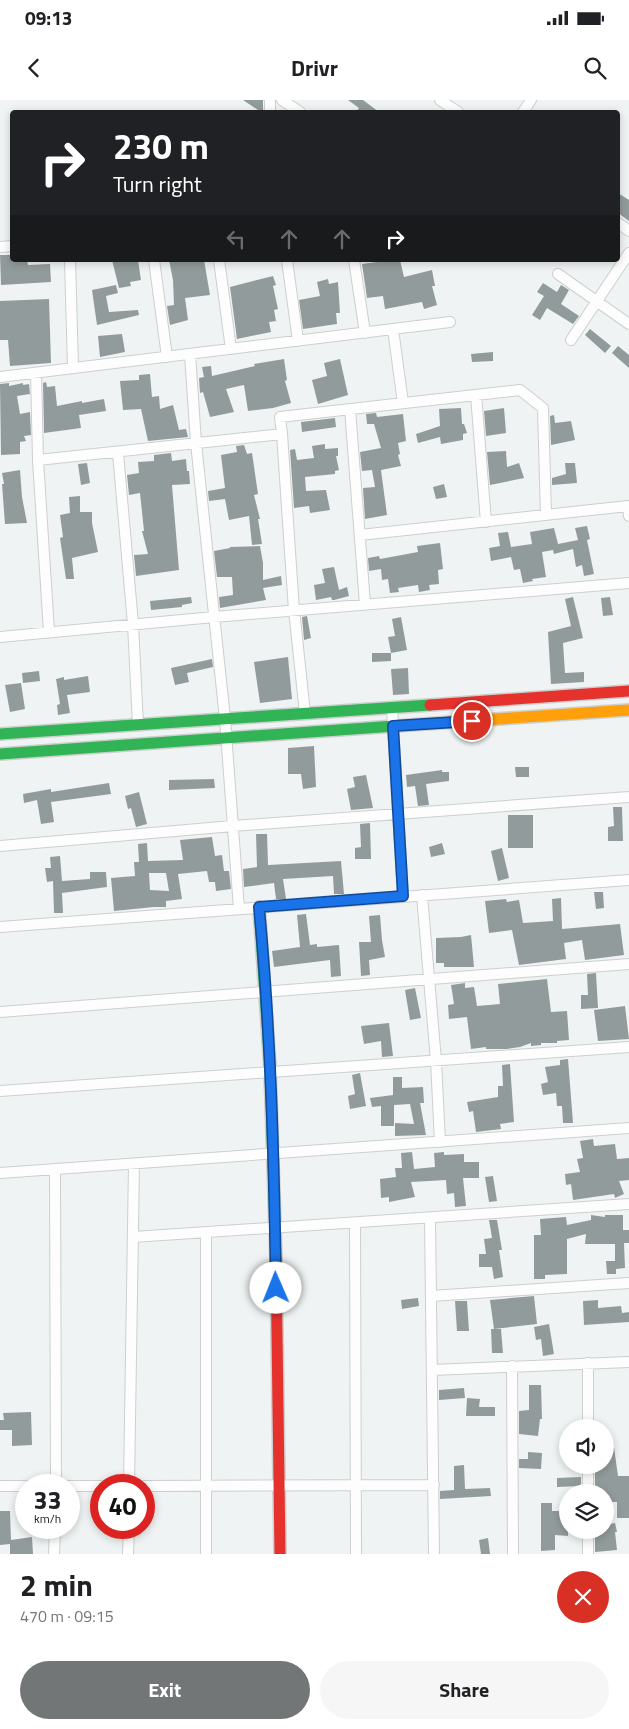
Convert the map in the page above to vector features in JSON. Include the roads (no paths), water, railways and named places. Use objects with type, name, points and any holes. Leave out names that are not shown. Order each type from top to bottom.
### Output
[{"type":"street","points":[[284,100],[297,110]]},
{"type":"street","points":[[440,100],[455,110]]},
{"type":"street","points":[[572,340],[629,253]]},
{"type":"street","points":[[70,262],[73,368]]},
{"type":"street","points":[[154,262],[167,357]]},
{"type":"street","points":[[219,262],[231,349]]},
{"type":"street","points":[[287,262],[298,341]]},
{"type":"street","points":[[354,262],[365,333]]},
{"type":"street","points":[[558,274],[629,324]]},
{"type":"street","points":[[0,377],[450,322]]},
{"type":"street","points":[[393,329],[403,403]]},
{"type":"street","points":[[190,354],[196,443],[225,719],[239,909]]},
{"type":"street","points":[[36,373],[38,460],[49,632]]},
{"type":"street","points":[[305,713],[294,610],[280,417],[520,390],[543,408],[546,515]]},
{"type":"street","points":[[476,395],[486,522]]},
{"type":"street","points":[[350,409],[365,604]]},
{"type":"street","points":[[38,460],[282,434]]},
{"type":"street","points":[[118,452],[133,624],[138,725]]},
{"type":"street","points":[[360,535],[628,506],[629,516]]},
{"type":"street","points":[[0,637],[294,610],[629,583]]},
{"type":"street","points":[[0,734],[629,691]]},
{"type":"street","points":[[392,708],[403,896]]},
{"type":"street","points":[[0,754],[629,710]]},
{"type":"street","points":[[0,846],[629,796]]},
{"type":"street","points":[[0,927],[629,880]]},
{"type":"street","points":[[422,895],[436,1061],[440,1142]]},
{"type":"street","points":[[259,907],[267,991],[274,1153],[280,1554]]},
{"type":"street","points":[[0,1012],[629,964]]},
{"type":"street","points":[[0,1091],[629,1047]]},
{"type":"street","points":[[0,1173],[629,1128]]},
{"type":"street","points":[[129,1474],[134,1164]]},
{"type":"street","points":[[55,1169],[56,1474]]},
{"type":"street","points":[[133,1237],[629,1204]]},
{"type":"street","points":[[430,1218],[434,1554]]},
{"type":"street","points":[[355,1223],[356,1554]]},
{"type":"street","points":[[206,1232],[206,1554]]},
{"type":"street","points":[[431,1296],[629,1283]]},
{"type":"street","points":[[432,1370],[629,1362]]},
{"type":"street","points":[[588,1363],[588,1419]]},
{"type":"street","points":[[512,1366],[513,1554]]},
{"type":"street","points":[[155,1486],[434,1485]]},
{"type":"street","points":[[0,1486],[15,1486]]},
{"type":"street","points":[[54,1554],[55,1539]]},
{"type":"street","points":[[128,1554],[129,1539]]},
{"type":"street","points":[[588,1539],[588,1554]]}]
